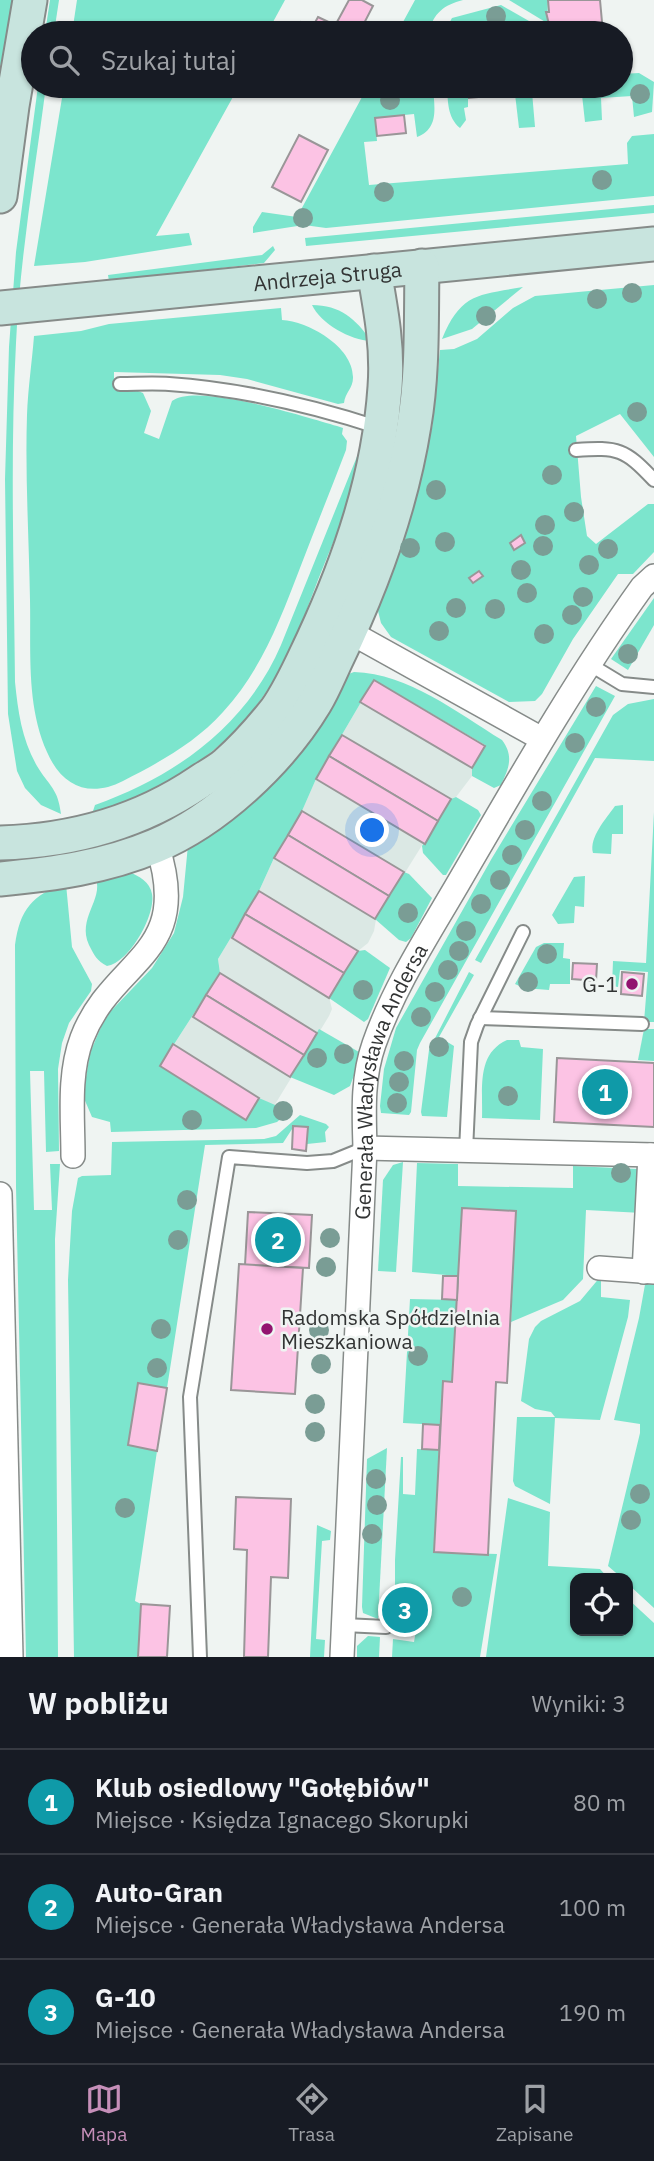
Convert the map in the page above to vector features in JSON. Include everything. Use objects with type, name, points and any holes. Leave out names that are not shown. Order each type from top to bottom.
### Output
[{"type":"main road","points":[[26,21],[30,0]]},
{"type":"main road","points":[[0,196],[21,53]]},
{"type":"main road","name":"Andrzeja Struga","points":[[0,308],[654,244]]},
{"type":"main road","points":[[0,842],[78,834],[134,818],[183,794],[223,766],[252,738],[277,708],[299,670],[336,625],[396,513],[412,439],[421,366],[422,266]]},
{"type":"main road","points":[[0,879],[80,870],[157,845],[221,807],[248,784],[285,745],[315,703],[371,482],[380,428],[385,386],[385,345],[374,271]]},
{"type":"street","name":"Generała Władysława Andersa","points":[[342,1657],[365,1148],[363,1109],[368,1067],[378,1035],[412,963],[542,739],[589,664],[642,587],[654,576]]},
{"type":"street","points":[[336,625],[542,739]]},
{"type":"street","points":[[73,1156],[74,1069],[82,1038],[94,1013],[150,948],[167,908],[166,871],[157,845]]},
{"type":"street","points":[[365,1148],[652,1155],[649,1272],[599,1268]]},
{"type":"street","points":[[0,1194],[10,1657]]},
{"type":"lane","points":[[120,384],[167,384],[224,390],[291,404],[380,428]]},
{"type":"lane","points":[[576,450],[609,448],[635,459],[654,480]]},
{"type":"lane","points":[[589,664],[622,684],[654,687]]},
{"type":"lane","points":[[466,1151],[471,1042],[480,1018],[523,932]]},
{"type":"lane","points":[[480,1018],[642,1024]]},
{"type":"lane","points":[[200,1657],[190,1397],[229,1157],[307,1163],[333,1160],[365,1148]]},
{"type":"lane","points":[[344,1625],[386,1627]]},
{"type":"shaded area","points":[[374,680],[485,746],[472,768],[472,776],[456,797],[451,799],[376,919],[368,943],[358,951],[329,997],[332,1009],[329,1016],[274,1106],[259,1098],[246,1120],[160,1066],[220,973],[218,959],[259,891],[316,779]]},
{"type":"green space","points":[[0,0],[14,0],[0,68]]},
{"type":"green space","points":[[50,0],[59,0],[56,21],[47,21]]},
{"type":"green space","points":[[77,0],[285,0],[274,21],[74,21]]},
{"type":"green space","points":[[415,0],[463,0],[450,4],[433,21],[404,21]]},
{"type":"green space","points":[[509,0],[548,0],[547,21]]},
{"type":"green space","points":[[501,5],[529,21],[450,21],[452,18]]},
{"type":"green space","points":[[633,73],[639,73],[654,82],[652,112],[634,117],[632,98]]},
{"type":"green space","points":[[36,98],[44,98],[21,279],[14,385],[15,682],[24,736],[37,766],[55,793],[61,814],[41,805],[25,788],[17,771],[8,714],[5,479],[9,347],[16,252]]},
{"type":"green space","points":[[62,98],[232,98],[156,236],[189,233],[192,245],[85,262],[34,266]]},
{"type":"green space","points":[[361,98],[434,98],[432,122],[424,133],[417,137],[414,114],[375,118],[377,141],[364,142],[369,185],[628,164],[627,143],[632,136],[654,134],[654,196],[326,228],[304,225],[253,233],[253,227],[262,212],[297,217]]},
{"type":"green space","points":[[448,98],[468,98],[468,107],[464,108],[466,120],[460,128],[450,114]]},
{"type":"green space","points":[[515,98],[533,98],[535,127],[519,128]]},
{"type":"green space","points":[[582,98],[601,98],[602,120],[585,122]]},
{"type":"green space","points":[[654,205],[654,213],[306,246],[305,238]]},
{"type":"green space","points":[[273,246],[275,250],[264,263],[109,281],[108,275],[262,255]]},
{"type":"green space","points":[[654,285],[654,457],[620,414],[576,436],[587,536],[596,544],[648,504],[654,504],[654,552],[633,574],[618,574],[573,639],[542,694],[535,701],[509,702],[391,637],[381,623],[377,607],[432,428],[440,350],[454,349],[477,339],[513,308],[535,296]]},
{"type":"green space","points":[[523,287],[472,329],[442,339],[464,304],[483,295]]},
{"type":"green space","points":[[312,305],[331,308],[346,315],[371,341],[354,338],[337,330],[316,312]]},
{"type":"green space","points":[[281,308],[282,320],[316,331],[338,346],[346,356],[353,378],[344,403],[338,404],[247,379],[220,375],[114,372],[114,390],[143,393],[151,411],[144,433],[159,439],[172,401],[185,396],[204,396],[252,403],[337,426],[343,428],[342,434],[347,441],[346,450],[277,626],[259,662],[236,696],[201,733],[150,767],[111,786],[88,789],[78,786],[61,774],[53,764],[40,734],[33,697],[27,438],[34,336],[81,331],[109,324]]},
{"type":"green space","points":[[362,444],[357,475],[342,521],[300,627],[284,662],[261,699],[242,723],[199,762],[148,791],[92,814],[95,805],[125,793],[180,763],[228,724],[249,700],[281,645]]},
{"type":"green space","points":[[654,598],[654,625],[628,670],[611,659]]},
{"type":"green space","points":[[354,672],[374,674],[413,687],[502,740],[508,751],[509,762],[501,785],[494,788],[472,776],[472,768],[485,745],[374,680],[316,779],[259,891],[218,959],[220,973],[160,1066],[245,1119],[259,1098],[289,1111],[277,1122],[256,1128],[111,1132],[110,1122],[92,1117],[83,1096],[90,1053],[110,1012],[152,968],[174,933],[183,897],[188,845],[343,676]]},
{"type":"green space","points":[[596,686],[615,696],[420,1043],[411,1112],[409,1115],[381,1113],[384,1069],[396,1028],[492,858]]},
{"type":"green space","points":[[654,699],[654,761],[595,758],[481,963],[475,960],[613,715],[628,704]]},
{"type":"green space","points":[[456,797],[478,810],[481,815],[446,875],[443,875],[423,853],[422,846],[451,799]]},
{"type":"green space","points":[[623,805],[623,834],[612,834],[611,854],[593,853],[593,841],[599,828],[615,806]]},
{"type":"green space","points":[[654,812],[654,1022],[644,1022],[648,972],[620,970],[618,987],[612,986],[613,961],[646,963]]},
{"type":"green space","points":[[129,872],[144,880],[151,890],[150,914],[132,947],[115,963],[107,966],[94,955],[86,935],[86,926],[96,894],[96,878]]},
{"type":"green space","points":[[404,872],[432,898],[411,938],[406,942],[399,940],[375,919]]},
{"type":"green space","points":[[585,876],[584,907],[575,906],[574,923],[558,924],[552,915],[574,877]]},
{"type":"green space","points":[[66,884],[72,947],[92,984],[91,991],[69,1023],[62,1043],[58,1069],[59,1151],[46,1152],[44,1071],[30,1071],[34,1210],[52,1210],[50,1164],[60,1164],[55,1239],[58,1657],[26,1657],[16,1187],[15,945],[20,922],[30,905],[44,893]]},
{"type":"green space","points":[[544,943],[564,943],[563,958],[570,959],[570,984],[550,984],[549,990],[524,988],[515,984],[536,947]]},
{"type":"green space","points":[[365,950],[390,968],[368,1019],[364,1022],[329,998],[358,951]]},
{"type":"green space","points":[[469,972],[474,975],[439,1037],[454,1046],[447,1117],[422,1116],[429,1050]]},
{"type":"green space","points":[[319,1029],[359,1052],[361,1057],[350,1086],[334,1095],[290,1077]]},
{"type":"green space","points":[[644,1029],[654,1029],[654,1061],[638,1060]]},
{"type":"green space","points":[[507,1040],[519,1040],[521,1047],[543,1049],[540,1120],[482,1118],[482,1084],[486,1063],[497,1046]]},
{"type":"green space","points":[[300,1115],[329,1127],[325,1132],[326,1142],[307,1144],[308,1127],[294,1126],[283,1143],[205,1145],[167,1388],[138,1383],[128,1445],[157,1451],[135,1601],[141,1604],[138,1657],[74,1657],[68,1280],[72,1211],[78,1178],[111,1175],[112,1142],[264,1139],[276,1136]]},
{"type":"green space","points":[[403,1162],[396,1272],[378,1271],[383,1180],[393,1165]]},
{"type":"green space","points":[[417,1163],[458,1164],[458,1186],[573,1188],[573,1166],[638,1169],[642,1213],[586,1210],[583,1279],[563,1300],[511,1322],[516,1211],[462,1209],[458,1276],[412,1272]]},
{"type":"green space","points":[[601,1276],[601,1297],[630,1300],[628,1317],[600,1420],[555,1418],[550,1504],[515,1486],[513,1481],[517,1417],[555,1417],[551,1412],[535,1409],[521,1401],[529,1339],[541,1321],[580,1301]]},
{"type":"green space","points":[[646,1279],[654,1280],[654,1608],[633,1589],[633,1573],[616,1573],[608,1566],[640,1433],[640,1424],[614,1420]]},
{"type":"green space","points":[[410,1299],[457,1300],[452,1382],[443,1382],[440,1425],[403,1423]]},
{"type":"green space","points":[[387,1448],[378,1619],[363,1613],[362,1607],[367,1459]]},
{"type":"green space","points":[[417,1449],[439,1450],[434,1552],[497,1554],[480,1657],[392,1657],[393,1639],[414,1642],[417,1624],[395,1620],[395,1560],[401,1457],[403,1494],[415,1495]]},
{"type":"green space","points":[[508,1498],[550,1512],[548,1566],[600,1569],[604,1573],[570,1573],[570,1636],[633,1636],[633,1604],[654,1623],[654,1657],[486,1657]]},
{"type":"green space","points":[[317,1525],[331,1531],[330,1540],[322,1541],[316,1639],[325,1640],[324,1657],[310,1657]]},
{"type":"green space","points":[[368,1636],[380,1637],[379,1657],[357,1657],[357,1646]]},
{"type":"building","points":[[349,0],[362,0],[373,6],[365,21],[338,21]]},
{"type":"building","points":[[548,0],[600,0],[602,21],[548,21],[546,12],[549,12]]},
{"type":"building","points":[[404,115],[406,133],[377,136],[375,118]]},
{"type":"building","points":[[299,135],[328,150],[301,202],[272,187]]},
{"type":"building","points":[[521,535],[525,543],[514,550],[510,543]]},
{"type":"building","points":[[479,571],[483,576],[473,583],[469,578]]},
{"type":"building","points":[[374,680],[485,746],[472,768],[360,702]]},
{"type":"building","points":[[342,735],[451,799],[438,821],[329,756]]},
{"type":"building","points":[[329,756],[438,821],[425,844],[316,779]]},
{"type":"building","points":[[302,811],[404,872],[389,896],[288,835]]},
{"type":"building","points":[[288,835],[389,896],[375,919],[274,858]]},
{"type":"building","points":[[259,891],[358,951],[344,973],[245,914]]},
{"type":"building","points":[[245,914],[344,973],[329,998],[232,938]]},
{"type":"building","points":[[573,963],[597,964],[596,981],[572,979]]},
{"type":"building","name":"G-1","points":[[622,972],[644,974],[642,996],[621,994]]},
{"type":"building","points":[[220,973],[317,1033],[304,1055],[206,995]]},
{"type":"building","points":[[206,995],[304,1055],[290,1077],[193,1017]]},
{"type":"building","points":[[173,1044],[259,1098],[246,1120],[160,1066]]},
{"type":"building","points":[[557,1058],[654,1063],[654,1127],[554,1122]]},
{"type":"building","points":[[293,1126],[308,1127],[306,1151],[292,1149]]},
{"type":"building","points":[[462,1208],[516,1211],[507,1383],[496,1382],[488,1555],[434,1552],[443,1381],[452,1382]]},
{"type":"building","points":[[248,1212],[312,1215],[309,1268],[245,1265]]},
{"type":"building","name":"Radomska Spółdzielnia Mieszkaniowa","points":[[239,1264],[303,1268],[295,1394],[231,1390]]},
{"type":"building","points":[[443,1276],[458,1276],[457,1300],[442,1299]]},
{"type":"building","points":[[138,1383],[167,1388],[157,1451],[128,1445]]},
{"type":"building","points":[[423,1424],[440,1425],[439,1450],[422,1449]]},
{"type":"building","points":[[236,1497],[291,1499],[288,1578],[271,1577],[268,1657],[244,1657],[247,1550],[234,1549]]},
{"type":"building","points":[[397,1598],[417,1601],[413,1621],[393,1618]]},
{"type":"building","points":[[141,1604],[170,1606],[167,1657],[138,1657]]},
{"type":"place","name":"G-1","points":[[632,984]]},
{"type":"place","name":"Klub osiedlowy \"Gołębiów\"","points":[[605,1092]]},
{"type":"place","name":"Auto-Gran","points":[[278,1240]]},
{"type":"place","name":"Radomska Spółdzielnia Mieszkaniowa","points":[[267,1329]]},
{"type":"place","name":"G-10","points":[[405,1610]]}]
